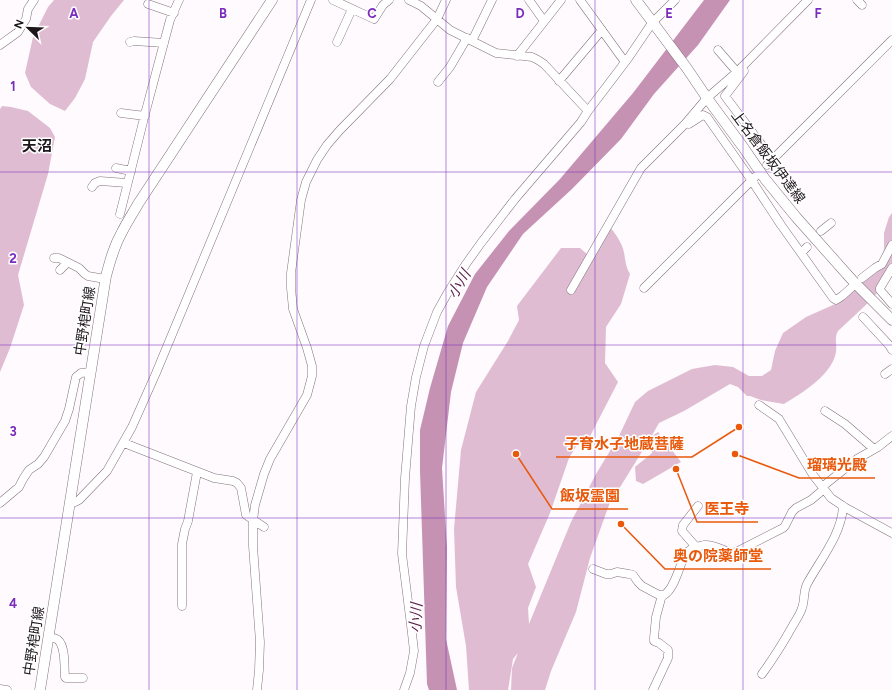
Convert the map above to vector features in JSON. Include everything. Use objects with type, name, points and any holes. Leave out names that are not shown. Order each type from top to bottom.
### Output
[{"type":"main road","name":"中野梍町線","points":[[40,690],[105,280],[109,263],[122,232],[135,209],[272,0]]},
{"type":"main road","name":"上名倉飯坂伊達線","points":[[636,0],[765,178],[796,217],[852,281],[892,320]]},
{"type":"street","points":[[0,45],[18,32],[26,19],[28,9],[34,0]]},
{"type":"street","points":[[120,214],[170,20],[179,0]]},
{"type":"street","points":[[70,502],[79,500],[107,471],[132,427],[156,373],[311,0]]},
{"type":"street","points":[[333,0],[374,19],[383,5],[389,0]]},
{"type":"street","points":[[410,0],[421,6],[450,30],[496,53],[532,57],[538,60],[544,64],[588,110]]},
{"type":"street","points":[[257,690],[260,642],[253,546],[253,520],[264,474],[279,442],[307,395],[312,376],[312,366],[294,309],[291,288],[291,273],[301,200],[306,182],[317,160],[327,145],[390,79],[437,19],[446,0]]},
{"type":"street","points":[[438,82],[470,40],[492,0]]},
{"type":"street","points":[[529,0],[544,21]]},
{"type":"street","points":[[517,56],[560,0]]},
{"type":"street","points":[[404,690],[410,673],[414,651],[402,554],[406,471],[411,406],[416,377],[429,330],[447,294],[466,264],[500,219],[581,122],[588,110],[674,0]]},
{"type":"street","points":[[571,290],[641,168],[685,124],[707,98],[744,66],[808,0]]},
{"type":"street","points":[[583,1],[625,62]]},
{"type":"street","points":[[148,4],[174,13]]},
{"type":"street","points":[[337,42],[352,9]]},
{"type":"street","points":[[559,80],[602,30]]},
{"type":"street","points":[[744,66],[744,70],[725,96],[770,163],[892,40]]},
{"type":"street","points":[[130,42],[134,41],[164,44]]},
{"type":"street","points":[[718,50],[737,72]]},
{"type":"street","points":[[121,113],[145,116]]},
{"type":"street","points":[[685,124],[689,124],[703,115],[707,117],[754,179],[781,225],[833,298],[836,300],[851,288]]},
{"type":"street","points":[[116,168],[130,171]]},
{"type":"street","points":[[644,288],[754,179]]},
{"type":"street","points":[[92,187],[95,183],[100,181],[128,183]]},
{"type":"street","points":[[122,204],[135,209]]},
{"type":"street","points":[[821,231],[831,223]]},
{"type":"street","points":[[862,278],[882,264],[892,245]]},
{"type":"street","points":[[801,254],[806,247]]},
{"type":"street","points":[[54,258],[59,258],[79,268],[88,276],[105,280]]},
{"type":"street","points":[[60,270],[66,262]]},
{"type":"street","points":[[892,268],[880,288],[892,304]]},
{"type":"street","points":[[863,317],[891,346]]},
{"type":"street","points":[[0,503],[19,487],[29,470],[38,464],[44,457],[65,421],[76,377],[81,373],[91,372]]},
{"type":"street","points":[[758,405],[779,419],[813,475],[831,498],[892,534]]},
{"type":"street","points":[[825,411],[845,424],[874,449]]},
{"type":"street","points":[[593,569],[606,574],[617,572],[633,575],[642,586],[659,595],[667,594],[686,553],[690,549],[712,545],[731,553],[783,528],[796,508],[811,500],[857,459],[892,436]]},
{"type":"street","points":[[124,443],[214,478],[233,481],[241,488],[246,515],[264,528]]},
{"type":"street","points":[[182,606],[182,544],[197,472]]},
{"type":"street","points":[[696,547],[681,529],[698,506]]},
{"type":"street","points":[[762,674],[782,645],[801,611],[804,602],[805,588],[842,519],[843,506]]},
{"type":"street","points":[[652,690],[668,658],[668,650],[654,641],[656,617],[662,595]]},
{"type":"street","points":[[49,637],[57,639],[61,644],[65,663],[65,677],[83,678]]},
{"type":"street","points":[[0,689],[7,690]]},
{"type":"shaded area","points":[[54,0],[124,0],[93,42],[85,79],[75,98],[65,111],[50,104],[31,87],[25,73],[33,37],[48,7]]},
{"type":"shaded area","points":[[704,0],[730,0],[698,45],[654,94],[621,139],[572,189],[523,234],[487,287],[463,343],[451,392],[442,468],[447,548],[446,639],[457,690],[429,690],[427,684],[420,430],[430,388],[448,326],[475,274],[509,231],[560,179],[633,93]]},
{"type":"shaded area","points":[[2,106],[28,111],[50,128],[55,137],[48,174],[18,275],[24,305],[10,348],[0,372],[0,109]]},
{"type":"shaded area","points":[[892,213],[892,276],[868,303],[838,331],[836,339],[836,352],[829,368],[823,376],[784,404],[747,396],[738,387],[730,384],[684,411],[659,423],[651,437],[658,432],[681,462],[643,484],[636,481],[635,467],[652,453],[648,442],[609,505],[590,558],[576,612],[551,671],[545,690],[511,690],[512,668],[518,653],[513,659],[508,690],[469,690],[466,646],[456,587],[454,529],[461,450],[476,392],[508,341],[519,320],[517,306],[561,248],[580,248],[588,255],[606,223],[621,243],[630,274],[621,304],[606,327],[605,363],[618,382],[586,444],[578,443],[569,458],[550,513],[528,564],[536,587],[528,608],[529,624],[571,522],[596,474],[619,436],[635,402],[648,391],[692,369],[715,365],[733,367],[749,376],[762,376],[771,370],[775,351],[783,333],[806,317],[842,301],[880,265],[884,249],[884,233],[889,217]]},
{"type":"place","name":"子育水子地蔵菩薩","points":[[739,427]]},
{"type":"place","name":"飯坂霊園","points":[[516,454]]},
{"type":"place","name":"瑠璃光殿","points":[[735,454]]},
{"type":"place","name":"医王寺","points":[[676,469]]},
{"type":"place","name":"奥の院薬師堂","points":[[621,524]]},
{"type":"district","name":"天沼","points":[[37,146]]},
{"type":"water label","name":"小川","points":[[459,284]]},
{"type":"water label","name":"小川","points":[[416,618]]}]
